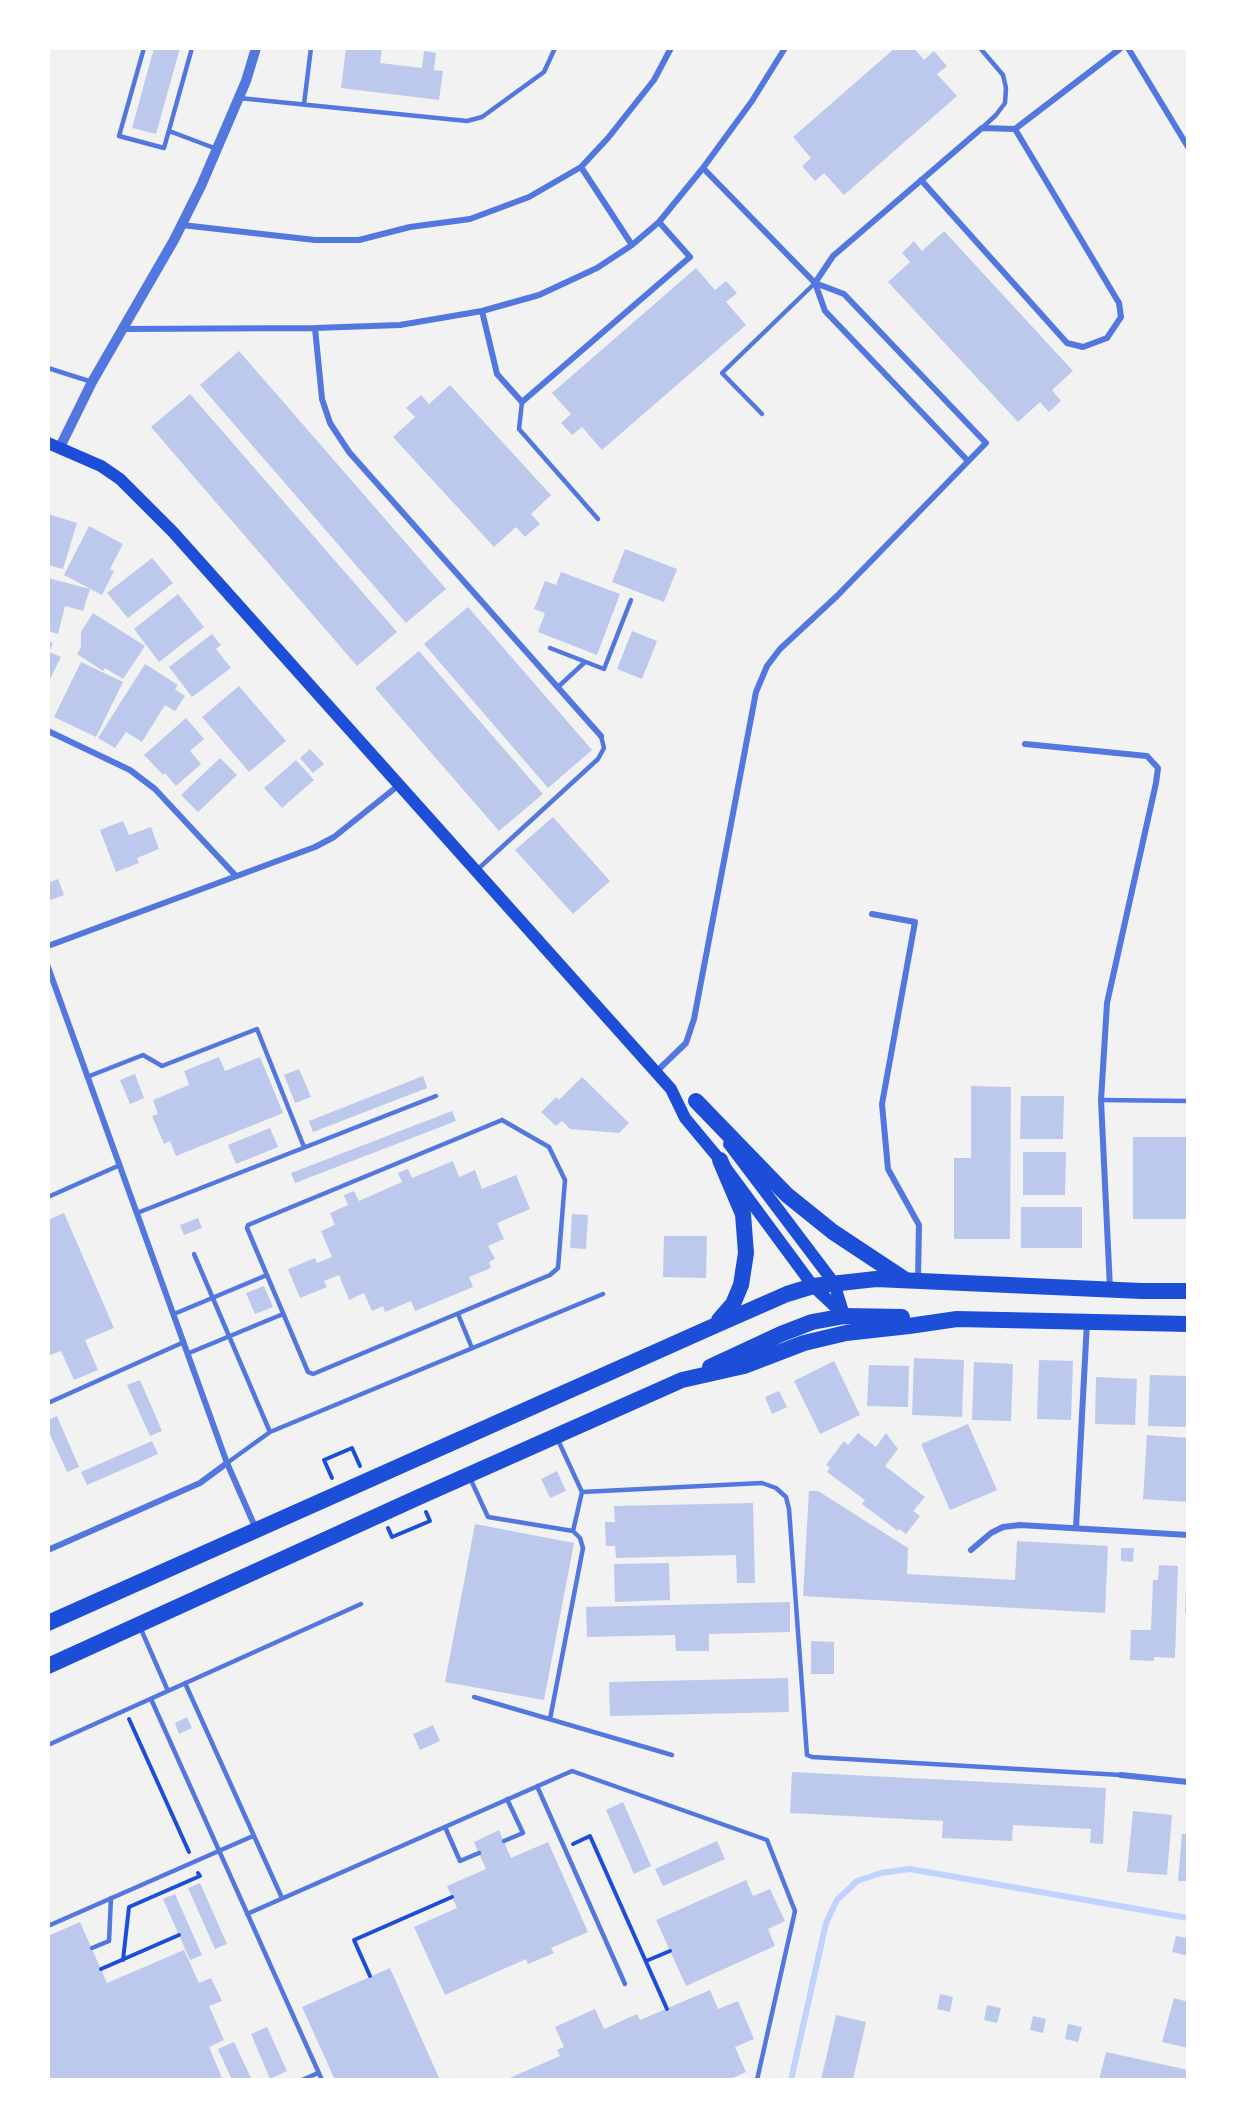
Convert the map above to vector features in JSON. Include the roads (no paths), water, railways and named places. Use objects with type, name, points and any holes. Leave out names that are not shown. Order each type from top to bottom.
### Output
[{"type":"highway","points":[[696,1101],[787,1195],[832,1232],[912,1280]]},
{"type":"highway","points":[[714,1326],[733,1304],[741,1285],[746,1253],[743,1214],[720,1160]]},
{"type":"highway","points":[[48,1623],[786,1294],[813,1286],[876,1279],[1188,1292]]},
{"type":"highway","points":[[48,1666],[812,1322],[845,1316],[1188,1324]]},
{"type":"highway","points":[[682,1380],[744,1366],[804,1343],[846,1333],[957,1319]]},
{"type":"main road","points":[[54,445],[101,466],[139,495],[671,1089],[685,1118],[720,1160],[813,1286],[845,1316]]},
{"type":"main road","points":[[671,1089],[696,1101],[834,1283],[845,1316]]},
{"type":"street","points":[[54,445],[181,225],[239,98],[256,48]]},
{"type":"street","points":[[181,225],[315,240],[359,240],[410,227],[471,219],[529,197],[581,167],[608,138],[654,80],[671,48]]},
{"type":"street","points":[[122,329],[400,325],[482,311],[539,295],[597,268],[632,245],[659,222],[704,168],[752,101],[785,48]]},
{"type":"street","points":[[815,283],[833,256],[982,128],[1015,129],[1121,48]]},
{"type":"street","points":[[1128,48],[1188,147]]},
{"type":"street","points":[[921,180],[1066,344],[1083,347],[1107,338],[1121,317],[1119,303],[1015,129]]},
{"type":"street","points":[[581,167],[632,245]]},
{"type":"street","points":[[704,168],[815,283],[825,311],[968,461]]},
{"type":"street","points":[[482,311],[497,374],[522,402],[690,257],[659,222]]},
{"type":"street","points":[[656,1072],[686,1043],[694,1019],[756,692],[767,666],[780,649],[837,596],[986,442],[844,294],[815,283]]},
{"type":"street","points":[[315,328],[322,399],[330,423],[350,452],[601,736]]},
{"type":"street","points":[[48,731],[130,770],[155,789],[236,876]]},
{"type":"street","points":[[1025,744],[1147,756],[1158,768],[1107,1003],[1101,1100],[1110,1290]]},
{"type":"street","points":[[48,946],[315,847],[334,837],[399,785]]},
{"type":"street","points":[[872,914],[915,922],[882,1104],[888,1169],[919,1225],[912,1280]]},
{"type":"street","points":[[48,967],[228,1463],[256,1529]]},
{"type":"street","points":[[1076,1528],[1087,1322]]},
{"type":"street","points":[[48,1550],[200,1482],[228,1463]]},
{"type":"street","points":[[971,1550],[991,1533],[1003,1527],[1020,1525],[1188,1535]]},
{"type":"street","points":[[1121,1775],[1188,1782]]},
{"type":"lane","points":[[144,48],[119,136],[164,148],[192,48]]},
{"type":"lane","points":[[304,104],[311,48]]},
{"type":"lane","points":[[239,98],[467,121],[483,117],[544,72],[555,48]]},
{"type":"lane","points":[[980,48],[1003,75],[1006,88],[1005,103],[982,128]]},
{"type":"lane","points":[[169,131],[217,149]]},
{"type":"lane","points":[[762,414],[722,373],[815,283]]},
{"type":"lane","points":[[48,368],[92,382]]},
{"type":"lane","points":[[522,402],[519,429],[598,519]]},
{"type":"lane","points":[[550,648],[603,669],[631,600]]},
{"type":"lane","points":[[558,687],[585,662]]},
{"type":"lane","points":[[476,871],[598,759],[604,748],[601,736]]},
{"type":"lane","points":[[87,1077],[143,1055],[162,1066],[257,1029],[304,1148]]},
{"type":"lane","points":[[137,1213],[436,1096]]},
{"type":"lane","points":[[1101,1100],[1188,1101]]},
{"type":"lane","points":[[497,1121],[507,1122],[549,1147],[565,1180],[558,1268],[550,1275],[313,1374],[308,1372],[267,1275],[247,1228],[248,1225],[497,1121]]},
{"type":"lane","points":[[48,1197],[120,1165]]},
{"type":"lane","points":[[194,1254],[270,1432]]},
{"type":"lane","points":[[174,1314],[267,1275]]},
{"type":"lane","points":[[228,1463],[270,1432],[603,1294]]},
{"type":"lane","points":[[189,1353],[283,1314]]},
{"type":"lane","points":[[458,1314],[472,1348]]},
{"type":"lane","points":[[48,1402],[184,1342]]},
{"type":"lane","points":[[556,1436],[582,1492],[573,1531]]},
{"type":"lane","points":[[469,1475],[488,1517],[573,1531],[583,1548],[550,1719]]},
{"type":"lane","points":[[582,1492],[762,1484],[776,1488],[786,1497],[789,1509],[807,1755],[1121,1775]]},
{"type":"lane","points":[[48,1745],[361,1604]]},
{"type":"lane","points":[[139,1624],[168,1691]]},
{"type":"lane","points":[[185,1683],[282,1898]]},
{"type":"lane","points":[[474,1697],[672,1755]]},
{"type":"lane","points":[[151,1699],[322,2080]]},
{"type":"lane","points":[[247,1914],[572,1771],[767,1839],[795,1911],[758,2080]]},
{"type":"lane","points":[[537,1786],[625,1984]]},
{"type":"lane","points":[[504,1841],[523,1833],[507,1799]]},
{"type":"lane","points":[[445,1827],[460,1861],[479,1853]]},
{"type":"lane","points":[[48,1926],[254,1836]]},
{"type":"lane","points":[[92,1948],[109,1941],[111,1898]]},
{"type":"lane","points":[[302,2080],[318,2073]]},
{"type":"waterway","points":[[791,2080],[826,1923],[837,1900],[857,1881],[881,1873],[910,1869],[1188,1918]]}]
